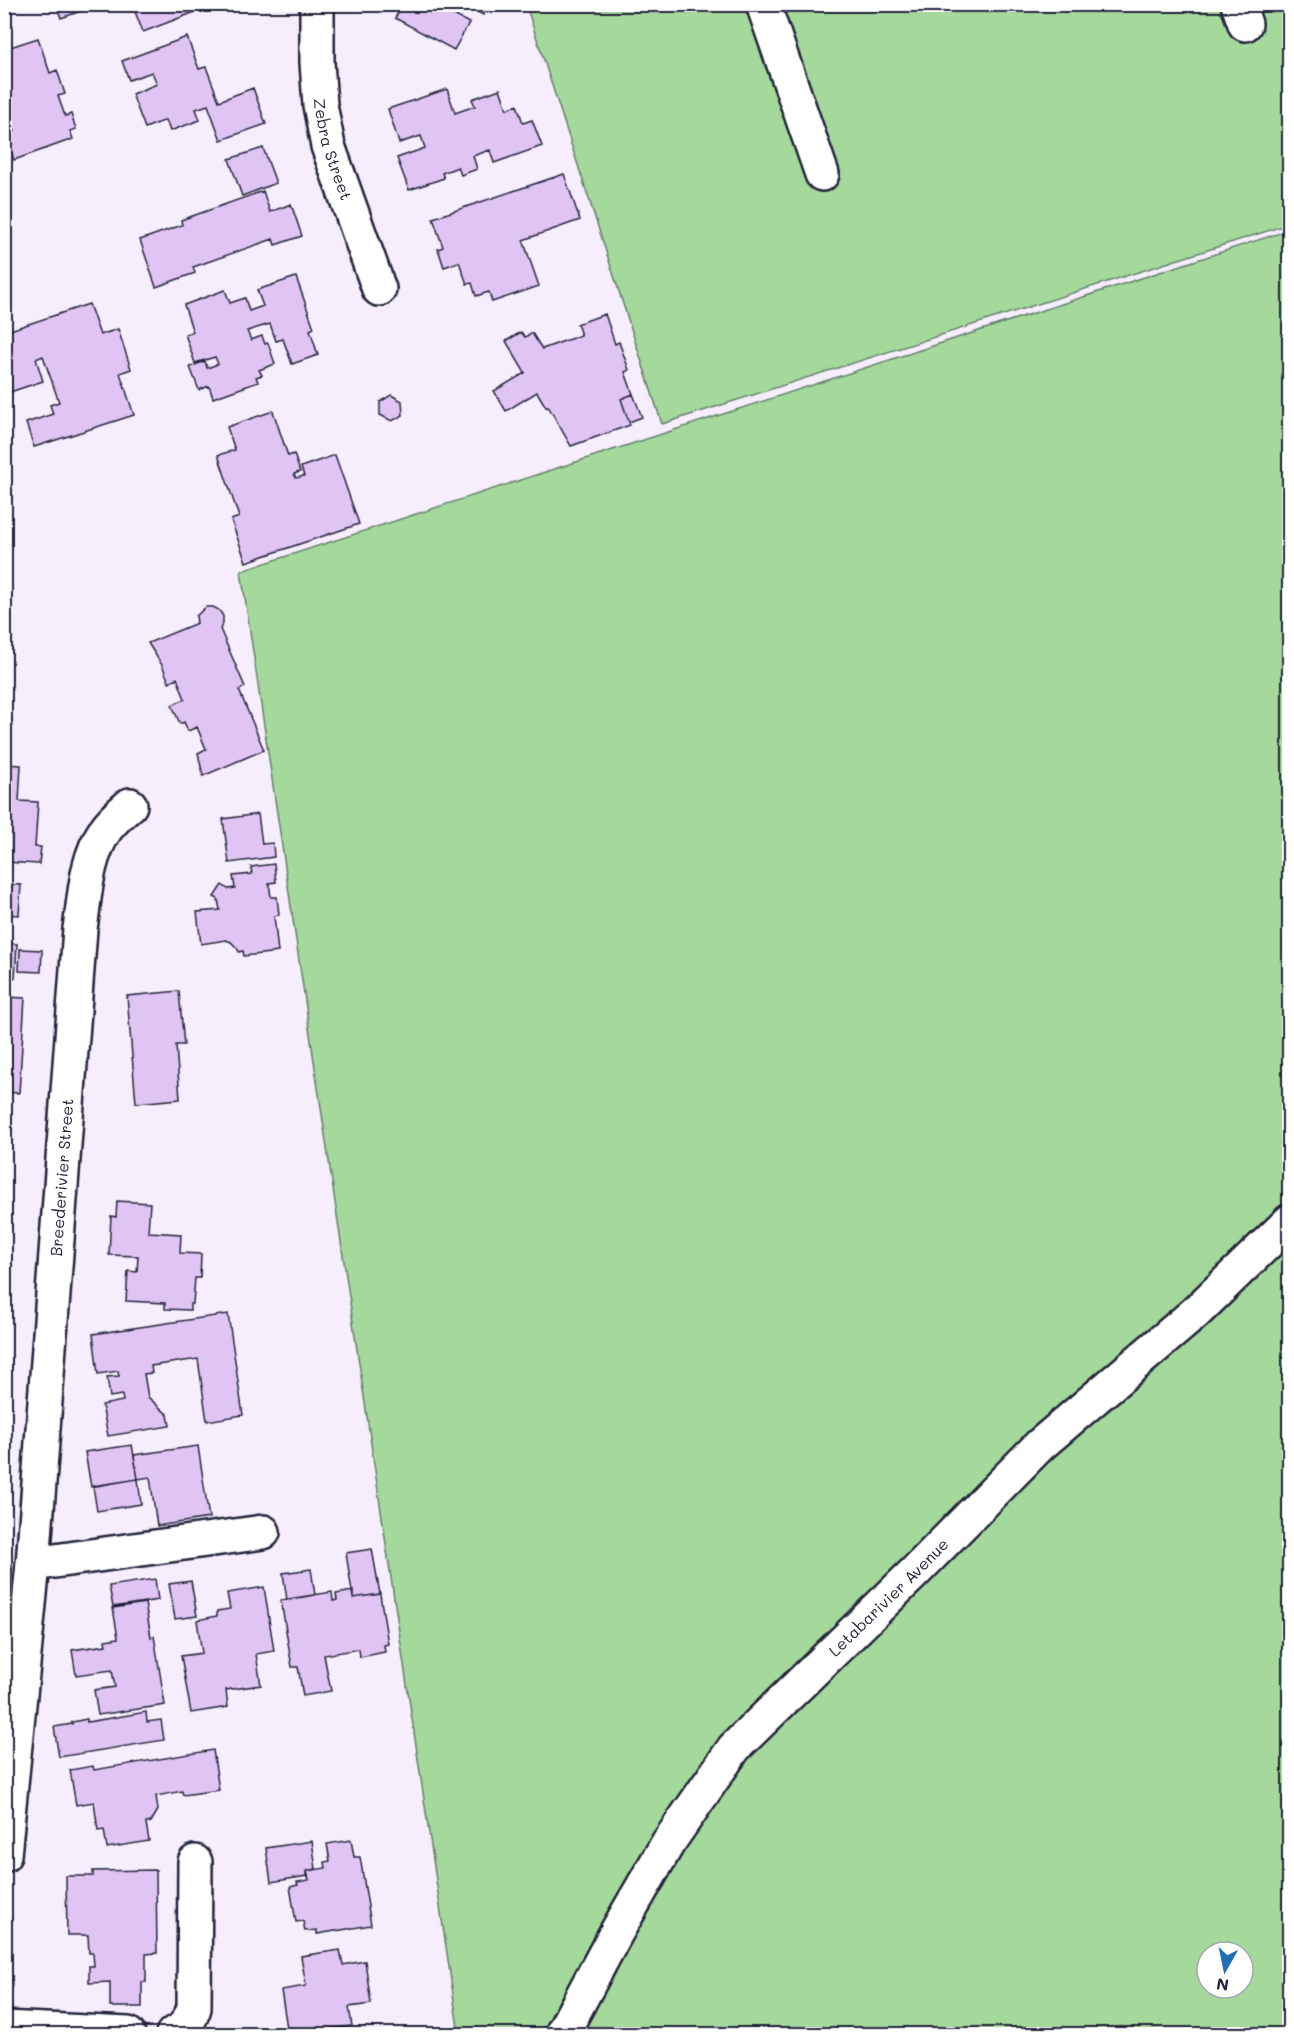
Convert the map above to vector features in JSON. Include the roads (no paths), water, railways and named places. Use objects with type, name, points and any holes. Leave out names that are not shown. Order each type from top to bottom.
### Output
[{"type":"street","name":"Zebra Street","points":[[317,4],[320,105],[328,146],[380,289]]},
{"type":"street","points":[[763,4],[822,174]]},
{"type":"street","name":"Breederivier Street","points":[[4,1855],[33,1564],[81,920],[86,881],[95,848],[107,827],[130,805]]},
{"type":"street","name":"Letabarivier Avenue","points":[[562,2034],[668,1843],[734,1748],[914,1573],[1040,1445],[1195,1313],[1290,1221]]},
{"type":"street","points":[[33,1564],[263,1532]]},
{"type":"street","points":[[173,2034],[188,2023],[194,2008],[195,1862]]},
{"type":"street","points":[[4,2028],[128,2034]]}]
